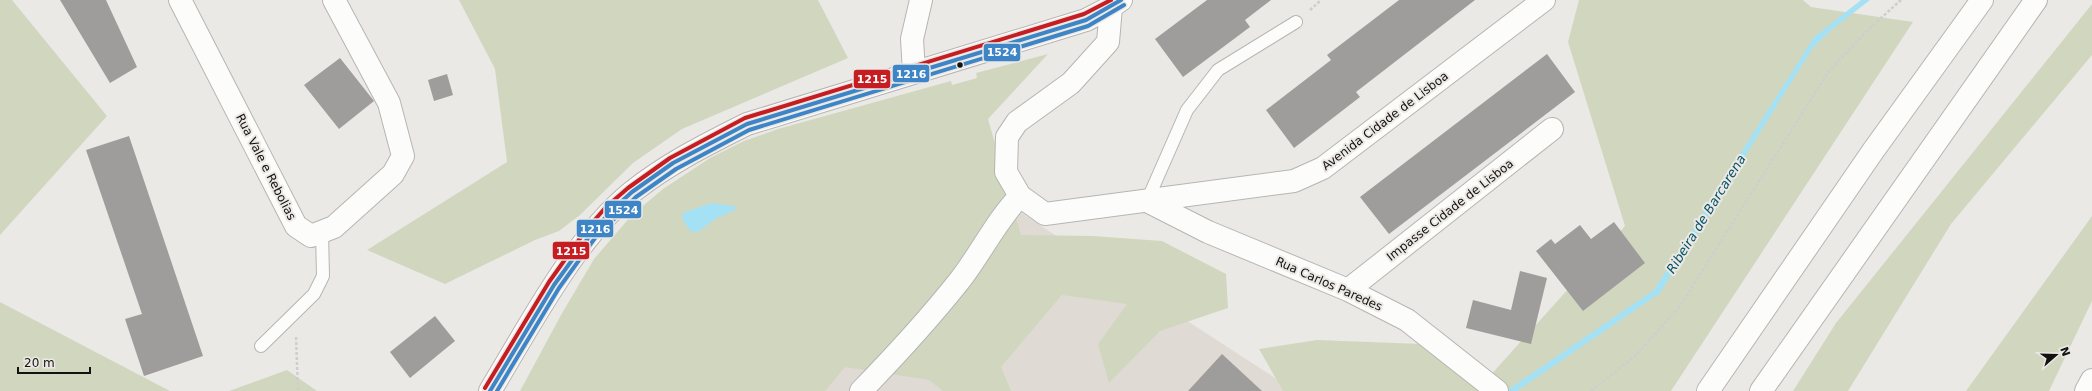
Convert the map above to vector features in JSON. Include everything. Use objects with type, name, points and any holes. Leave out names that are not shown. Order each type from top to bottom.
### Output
[{"type":"main road","name":"Rua Vale e Rebolias","points":[[180,0],[296,226],[311,236],[322,232]]},
{"type":"main road","points":[[322,232],[334,227],[393,174],[402,156],[389,103],[334,0]]},
{"type":"main road","points":[[914,72],[912,40],[921,0]]},
{"type":"main road","name":"Avenida Cidade de Lisboa","points":[[1014,203],[1045,214],[1294,181],[1323,168],[1544,0]]},
{"type":"main road","points":[[1708,391],[1873,151],[1982,0]]},
{"type":"main road","points":[[1761,391],[2036,0]]},
{"type":"main road","points":[[490,391],[568,263],[595,229],[632,192],[696,150],[747,124],[1086,20],[1116,4]]},
{"type":"main road","points":[[861,391],[911,340],[956,285],[1014,203],[1006,172],[1006,137],[1017,122],[1071,83],[1108,42],[1116,4]]},
{"type":"main road","name":"Impasse Cidade de Lisboa","points":[[1348,290],[1552,129]]},
{"type":"main road","name":"Rua Carlos Paredes","points":[[1147,201],[1208,232],[1348,290],[1407,320],[1497,391]]},
{"type":"main road","points":[[2086,391],[2092,380]]},
{"type":"lane","points":[[1147,201],[1187,110],[1218,70],[1296,22]]},
{"type":"lane","points":[[261,346],[314,294],[323,276],[322,232]]},
{"type":"path","points":[[1591,391],[1635,356],[1680,306],[1829,71],[1872,26],[1901,0]]},
{"type":"path","points":[[295,313],[298,391]]},
{"type":"shaded area","points":[[989,192],[1295,391],[809,391]]},
{"type":"green space","points":[[0,0],[12,0],[107,116],[0,235]]},
{"type":"green space","points":[[459,0],[818,0],[848,58],[682,129],[633,163],[580,215],[559,231],[535,240],[445,284],[367,250],[507,162],[495,69]]},
{"type":"green space","points":[[1579,0],[1803,0],[1811,7],[1913,22],[1671,391],[1283,391],[1259,349],[1317,340],[1448,345],[1488,378],[1625,226],[1568,42]]},
{"type":"green space","points":[[2092,4],[2092,55],[1951,224],[1848,391],[1793,391],[1836,323]]},
{"type":"green space","points":[[1048,54],[988,119],[1021,235],[1093,236],[1162,241],[1226,274],[1228,308],[1160,331],[1109,383],[1098,344],[1127,304],[1062,295],[1001,367],[1011,391],[943,391],[929,380],[845,367],[825,391],[520,391],[561,315],[594,259],[631,216],[663,189],[710,158],[744,141],[778,129],[951,81],[952,85],[977,78],[976,73]]},
{"type":"green space","points":[[2092,216],[2092,301],[2049,391],[1966,391]]},
{"type":"green space","points":[[0,302],[170,391],[0,391]]},
{"type":"green space","points":[[287,370],[317,391],[229,391]]},
{"type":"water","name":"Ribeira de Barcarena","points":[[1861,0],[1870,0],[1830,31],[1812,49],[1660,293],[1517,391],[1506,391],[1654,290],[1814,37]]},
{"type":"water","points":[[712,203],[736,207],[735,210],[715,219],[698,232],[690,231],[683,220],[682,213]]},
{"type":"building","points":[[60,0],[106,0],[137,67],[110,83]]},
{"type":"building","points":[[1207,0],[1271,0],[1245,20],[1250,27],[1183,77],[1155,39]]},
{"type":"building","points":[[1399,0],[1475,0],[1356,92],[1360,97],[1294,148],[1266,110],[1331,60],[1327,55]]},
{"type":"building","points":[[1547,54],[1575,92],[1389,234],[1360,197]]},
{"type":"building","points":[[340,58],[374,101],[339,129],[304,85]]},
{"type":"building","points":[[447,74],[453,95],[434,101],[428,80]]},
{"type":"building","points":[[129,136],[203,356],[144,376],[125,319],[142,314],[86,150]]},
{"type":"building","points":[[1614,222],[1645,263],[1583,311],[1536,251],[1551,239],[1555,244],[1580,225],[1591,239]]},
{"type":"building","points":[[1520,271],[1547,278],[1531,344],[1466,328],[1473,300],[1511,310]]},
{"type":"building","points":[[435,316],[455,341],[410,378],[390,352]]},
{"type":"building","points":[[1222,354],[1262,391],[1188,391]]},
{"type":"transit line","name":"1215","points":[[485,388],[549,282],[586,230],[606,207],[628,188],[670,158],[745,118],[1084,14],[1111,0]]},
{"type":"transit line","name":"1216","points":[[490,391],[554,285],[591,234],[611,211],[632,192],[673,163],[747,124],[1086,20],[1121,0]]},
{"type":"transit line","name":"1524","points":[[497,391],[559,288],[595,238],[636,197],[676,169],[749,130],[1088,26],[1124,5]]}]
